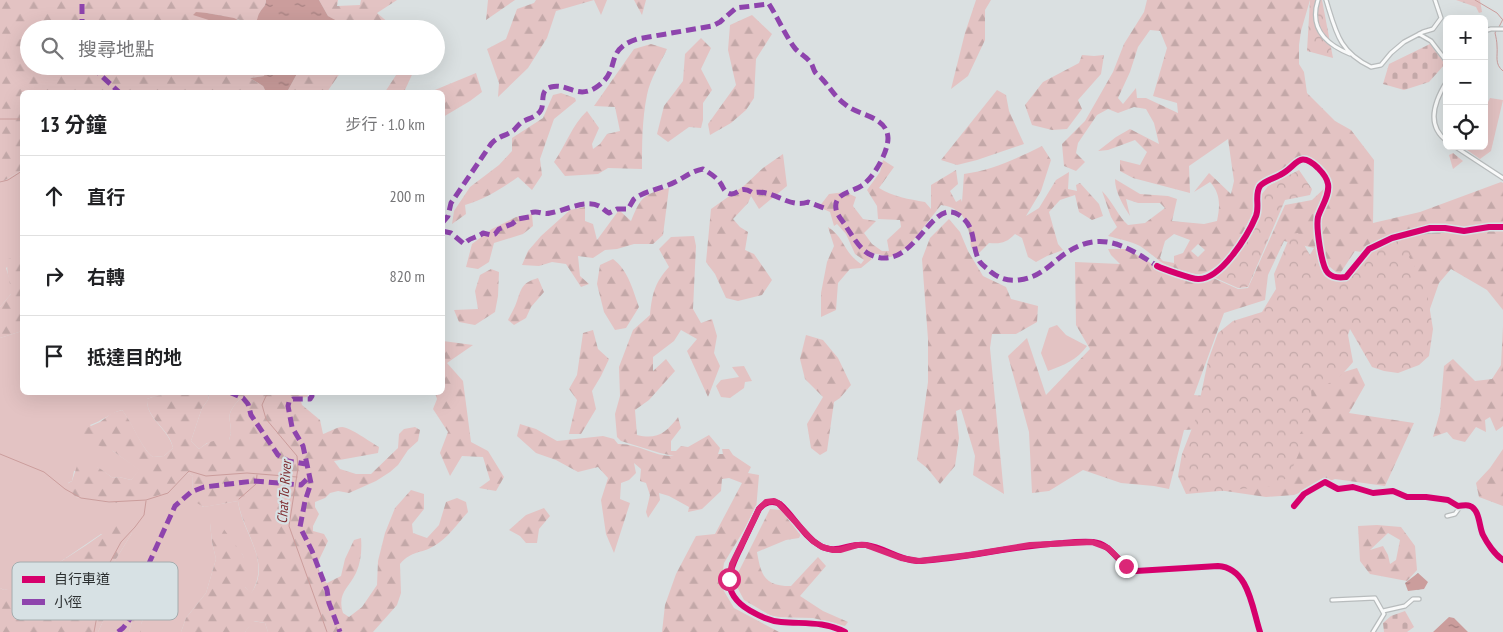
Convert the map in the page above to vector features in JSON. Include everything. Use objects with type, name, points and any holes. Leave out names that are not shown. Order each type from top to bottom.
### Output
[{"type":"street","points":[[1318,0],[1314,11],[1316,27],[1337,49],[1350,54],[1371,67],[1381,65],[1391,52],[1404,42],[1433,29],[1441,18],[1435,0]]},
{"type":"street","points":[[1326,0],[1337,34],[1350,54]]},
{"type":"street","points":[[1488,30],[1503,29]]},
{"type":"street","points":[[1419,34],[1431,41],[1445,60]]},
{"type":"street","points":[[1443,88],[1434,108],[1434,125],[1443,138]]},
{"type":"street","points":[[1460,150],[1503,178]]},
{"type":"street","points":[[1157,266],[1200,280],[1213,273],[1233,257],[1256,216],[1259,187],[1265,182],[1283,174],[1295,162],[1302,160],[1306,160],[1317,168],[1326,178],[1328,184],[1328,192],[1318,222],[1322,256],[1329,274],[1335,277],[1346,278],[1369,249],[1392,238],[1416,232],[1451,229],[1464,231],[1503,226]]},
{"type":"street","points":[[1294,506],[1304,494],[1325,482],[1338,489],[1353,487],[1372,493],[1393,491],[1407,497],[1448,500],[1461,506],[1467,505],[1473,508],[1481,523],[1482,533],[1499,558],[1503,560]]},
{"type":"street","points":[[846,632],[831,626],[811,622],[770,620],[742,605],[734,596],[729,582],[731,567],[759,509],[764,503],[774,501],[780,504],[813,541],[822,547],[833,550],[866,545],[901,558],[919,561],[1030,545],[1092,542],[1108,548],[1124,565],[1136,571],[1226,567],[1243,580],[1260,632]]},
{"type":"street","points":[[1447,516],[1455,514],[1461,506]]},
{"type":"street","points":[[1332,600],[1375,598],[1384,614],[1373,632]]},
{"type":"street","points":[[1383,611],[1405,606],[1413,599],[1420,599]]},
{"type":"green space","points":[[0,0],[266,0],[257,20],[240,20],[207,13],[209,20],[20,20],[20,75],[264,75],[250,78],[263,86],[265,90],[20,90],[20,171],[0,183]]},
{"type":"green space","points":[[319,0],[338,0],[337,6],[360,5],[361,0],[397,0],[377,13],[385,20],[334,20],[328,16]]},
{"type":"green space","points":[[488,0],[515,0],[486,20]]},
{"type":"green space","points":[[536,0],[594,0],[556,11],[547,38],[528,68],[498,97],[499,83],[487,49],[506,39],[517,9],[534,3]]},
{"type":"green space","points":[[594,0],[607,0],[601,15]]},
{"type":"green space","points":[[634,0],[646,0],[642,15]]},
{"type":"green space","points":[[976,0],[991,0],[985,10],[985,40],[968,76],[951,89],[965,33]]},
{"type":"green space","points":[[1147,0],[1310,0],[1299,45],[1299,64],[1304,72],[1307,93],[1335,121],[1351,130],[1374,160],[1373,223],[1420,212],[1501,182],[1503,183],[1503,310],[1487,290],[1451,269],[1439,283],[1425,323],[1380,255],[1355,251],[1339,275],[1330,267],[1311,295],[1287,292],[1314,248],[1284,241],[1268,275],[1265,300],[1224,313],[1194,395],[1236,399],[1301,385],[1357,368],[1365,385],[1349,413],[1414,423],[1385,486],[1335,479],[1294,495],[1266,497],[1191,486],[1233,427],[1184,430],[1169,489],[1121,483],[1083,470],[1049,491],[1032,493],[1029,432],[1008,356],[1027,338],[1046,395],[1090,349],[1076,325],[1075,262],[1120,264],[1108,249],[1127,249],[1159,268],[1176,273],[1187,280],[1206,280],[1211,277],[1238,289],[1248,288],[1285,205],[1312,200],[1330,183],[1317,164],[1302,156],[1295,158],[1285,169],[1263,180],[1256,189],[1253,212],[1233,249],[1218,265],[1201,274],[1169,266],[1140,246],[1108,236],[1117,227],[1111,217],[1102,191],[1128,225],[1145,223],[1165,208],[1160,203],[1138,203],[1126,199],[1130,216],[1118,194],[1115,179],[1140,194],[1168,196],[1177,199],[1172,221],[1204,224],[1217,221],[1218,196],[1210,182],[1194,192],[1209,173],[1231,194],[1234,181],[1228,139],[1189,166],[1190,193],[1133,178],[1120,171],[1120,160],[1140,165],[1147,152],[1135,140],[1108,150],[1098,151],[1116,137],[1130,129],[1159,144],[1154,123],[1146,109],[1134,107],[1118,113],[1108,109],[1097,115],[1078,143],[1076,153],[1085,162],[1076,171],[1064,166],[1062,144],[1085,121],[1113,72],[1124,44],[1144,12]],"holes":[[[1150,30],[1160,31],[1167,48],[1153,96],[1177,103],[1178,113],[1146,98],[1137,98],[1136,88],[1123,104],[1118,98],[1130,72],[1138,47]],[[1174,234],[1190,240],[1183,253],[1174,256],[1174,263],[1163,261],[1160,258],[1165,241]],[[1198,244],[1205,250],[1198,257],[1191,251]]]},
{"type":"green space","points":[[1310,0],[1322,0],[1333,58],[1307,51]]},
{"type":"green space","points":[[1456,0],[1480,0],[1482,12],[1479,13],[1476,7]]},
{"type":"green space","points":[[752,15],[772,34],[756,59],[754,98],[746,110],[731,123],[710,135],[708,124],[736,85],[728,50],[730,25]]},
{"type":"green space","points":[[701,38],[711,48],[701,69],[712,90],[703,103],[701,128],[689,127],[668,142],[657,134],[664,106],[683,81],[685,54]]},
{"type":"green space","points":[[651,44],[667,49],[648,89],[643,123],[642,169],[608,168],[598,174],[565,176],[554,162],[577,122],[587,111],[599,128],[592,144],[593,149],[600,144],[607,134],[620,131],[615,107],[594,106],[634,49]]},
{"type":"green space","points":[[1430,44],[1443,61],[1443,66],[1429,82],[1404,90],[1383,84],[1389,64]]},
{"type":"green space","points":[[1082,55],[1104,55],[1101,74],[1078,100],[1082,109],[1067,129],[1052,130],[1032,125],[1025,105],[1043,82],[1079,63]]},
{"type":"green space","points":[[476,73],[482,92],[445,116],[445,90],[435,90]]},
{"type":"green space","points":[[296,75],[339,75],[328,90],[288,90]]},
{"type":"green space","points":[[396,75],[412,75],[405,90],[386,90]]},
{"type":"green space","points":[[997,90],[1006,95],[1009,111],[1024,144],[957,165],[941,160]]},
{"type":"green space","points":[[561,93],[575,98],[576,101],[554,119],[540,159],[542,175],[532,190],[518,177],[493,193],[465,205],[466,214],[452,224],[454,211],[470,187],[499,165],[512,151],[512,138],[543,118],[553,95]]},
{"type":"green space","points":[[1490,98],[1503,100],[1491,151],[1480,159],[1467,150],[1488,150],[1488,102]]},
{"type":"green space","points":[[1042,146],[1051,160],[1041,191],[1026,216],[1039,208],[1056,180],[1069,172],[1068,189],[1077,191],[1076,185],[1080,183],[1099,204],[1103,216],[1092,220],[1079,212],[1075,195],[1060,200],[1049,212],[1058,244],[1063,250],[1036,262],[1028,257],[1022,238],[1015,234],[1003,242],[989,243],[979,253],[971,247],[967,225],[961,214],[956,210],[941,205],[908,247],[891,257],[863,251],[872,259],[861,268],[850,269],[838,283],[836,310],[821,317],[821,293],[827,262],[834,246],[828,227],[834,231],[855,259],[861,264],[864,260],[855,254],[846,234],[837,224],[834,226],[830,212],[819,207],[829,194],[845,192],[856,197],[853,206],[863,219],[876,221],[864,233],[872,244],[882,251],[889,251],[887,240],[901,227],[900,220],[878,219],[877,206],[867,190],[880,172],[883,160],[894,167],[879,188],[895,196],[925,202],[931,209],[931,185],[956,170],[958,184],[950,191],[956,202],[961,199],[962,202],[964,174],[1004,163]]},
{"type":"green space","points":[[1453,153],[1463,161],[1453,169],[1449,155]]},
{"type":"green space","points":[[783,154],[787,186],[759,209],[751,196],[748,203],[733,219],[748,232],[745,250],[754,254],[772,280],[762,295],[738,301],[726,298],[715,274],[706,262],[711,209],[745,185],[763,168]]},
{"type":"green space","points":[[1299,170],[1312,189],[1310,195],[1285,200],[1248,287],[1238,288],[1211,276],[1233,258],[1239,250],[1259,215],[1262,194],[1268,186]]},
{"type":"green space","points":[[20,171],[20,256],[6,268],[11,284],[11,294],[0,307],[0,183]]},
{"type":"green space","points":[[669,188],[663,235],[653,244],[634,244],[605,250],[593,258],[578,256],[580,276],[589,284],[581,287],[566,264],[552,262],[539,266],[522,265],[528,251],[541,236],[570,210],[585,207],[585,221],[593,224],[597,240],[619,210],[631,221],[637,207],[644,198],[654,192]]},
{"type":"green space","points":[[532,214],[533,226],[523,234],[494,243],[489,262],[478,269],[466,267],[472,244],[492,229],[516,217]]},
{"type":"green space","points":[[949,219],[960,232],[968,251],[983,276],[1006,287],[1011,299],[1038,306],[1037,322],[1016,334],[992,334],[990,348],[1004,494],[973,475],[975,456],[961,409],[956,411],[959,438],[955,466],[940,484],[927,468],[917,460],[928,382],[928,339],[922,259],[930,238]]},
{"type":"green space","points":[[1298,233],[1319,268],[1326,275],[1334,279],[1342,279],[1351,275],[1371,252],[1379,247],[1411,236],[1413,249],[1409,257],[1426,286],[1433,329],[1429,356],[1419,365],[1398,373],[1372,367],[1350,329],[1348,335],[1353,362],[1334,380],[1311,390],[1312,403],[1310,414],[1306,425],[1298,436],[1299,453],[1289,476],[1275,486],[1186,494],[1178,476],[1182,454],[1196,418],[1208,361],[1218,333],[1233,321],[1262,312],[1276,289],[1274,274],[1291,234]]},
{"type":"green space","points":[[694,236],[696,246],[693,309],[701,323],[712,319],[717,336],[714,353],[720,366],[708,397],[687,351],[697,339],[681,330],[674,341],[653,357],[653,371],[666,359],[675,371],[649,400],[635,410],[637,435],[656,436],[665,431],[678,417],[681,428],[671,441],[671,451],[676,451],[681,446],[688,447],[709,435],[720,448],[718,454],[723,454],[722,449],[729,449],[733,455],[751,467],[748,473],[759,475],[756,510],[724,563],[721,586],[734,608],[779,632],[662,632],[665,605],[676,574],[696,536],[715,534],[742,483],[729,478],[722,479],[721,491],[702,509],[688,512],[689,507],[669,496],[659,493],[660,500],[648,518],[646,512],[650,495],[646,483],[640,481],[641,469],[634,463],[636,473],[629,480],[621,483],[620,499],[630,503],[614,553],[606,534],[601,500],[608,478],[598,467],[578,472],[556,460],[536,453],[517,436],[520,424],[536,429],[557,441],[603,436],[614,439],[618,444],[674,456],[621,441],[617,437],[615,414],[620,396],[619,367],[633,330],[650,315],[655,289],[660,278],[669,267],[659,249],[671,237]]},
{"type":"green space","points":[[20,256],[20,332],[0,338],[0,307],[11,294],[7,268],[8,259]]},
{"type":"green space","points":[[613,259],[623,269],[639,307],[626,328],[615,330],[604,312],[597,284],[600,265]]},
{"type":"green space","points":[[491,269],[499,272],[495,312],[475,325],[459,322],[454,310],[478,309],[475,291],[480,275]]},
{"type":"green space","points":[[538,278],[544,292],[531,307],[526,318],[514,325],[508,320],[522,289],[526,284]]},
{"type":"green space","points":[[1057,325],[1066,335],[1087,346],[1065,364],[1048,371],[1041,353],[1049,328]]},
{"type":"green space","points":[[1503,326],[1503,426],[1496,431],[1490,417],[1485,420],[1486,432],[1476,427],[1465,442],[1453,439],[1447,432],[1433,437],[1440,412],[1444,366],[1453,359],[1475,381],[1492,379],[1501,365]]},
{"type":"green space","points":[[593,330],[598,349],[609,359],[592,391],[596,409],[581,434],[569,434],[577,400],[569,389],[577,375],[583,333]]},
{"type":"green space","points":[[20,332],[20,395],[164,395],[147,399],[148,406],[150,412],[171,441],[173,448],[164,456],[153,457],[141,442],[122,410],[90,425],[113,451],[140,470],[131,480],[119,477],[113,478],[97,467],[74,471],[72,481],[68,483],[76,497],[112,503],[169,492],[188,473],[193,476],[192,492],[203,507],[238,501],[257,558],[257,581],[251,594],[245,587],[243,555],[210,523],[216,559],[206,593],[186,618],[181,632],[141,632],[143,620],[178,620],[178,562],[114,562],[132,533],[101,534],[60,562],[12,562],[12,589],[4,590],[0,588],[0,338]]},
{"type":"green space","points":[[806,335],[823,340],[838,358],[851,385],[834,402],[827,451],[820,455],[811,448],[807,424],[823,397],[805,379],[800,359]]},
{"type":"green space","points":[[445,341],[473,345],[447,363],[463,381],[471,442],[488,451],[504,477],[496,491],[479,488],[490,480],[483,457],[462,456],[450,476],[440,453],[448,432],[433,409],[437,399],[436,395],[445,395]]},
{"type":"green space","points":[[744,366],[752,381],[745,382],[744,388],[730,398],[721,397],[716,386],[721,380],[739,377],[732,367]]},
{"type":"green space","points":[[163,395],[209,395],[208,400],[202,408],[191,441],[199,449],[213,441],[229,440],[231,434],[231,411],[240,399],[237,395],[308,395],[307,397],[300,398],[302,405],[320,420],[323,434],[342,427],[355,432],[379,447],[378,453],[334,461],[340,469],[356,474],[371,474],[398,448],[399,434],[404,429],[415,427],[420,430],[418,441],[390,472],[376,481],[349,493],[338,491],[330,493],[325,498],[315,502],[315,507],[319,514],[313,526],[313,531],[324,534],[328,541],[318,562],[320,576],[327,583],[341,576],[345,559],[354,540],[361,538],[359,565],[341,601],[343,613],[349,617],[362,607],[377,585],[378,561],[385,533],[395,508],[411,490],[424,494],[424,509],[412,524],[413,533],[427,538],[439,525],[446,502],[457,498],[466,502],[468,512],[439,543],[409,556],[400,564],[401,593],[397,605],[373,632],[268,632],[265,623],[254,621],[245,632],[181,632],[186,618],[206,593],[216,559],[210,523],[220,524],[243,555],[246,566],[245,587],[251,593],[257,582],[259,571],[258,559],[238,501],[204,507],[195,502],[192,492],[193,476],[188,473],[169,492],[135,502],[112,503],[76,497],[64,486],[72,481],[79,460],[92,464],[113,478],[119,477],[131,480],[139,470],[113,451],[84,440],[84,429],[100,422],[112,413],[122,410],[141,442],[153,457],[164,456],[173,448],[168,435],[150,412],[147,399]]},
{"type":"green space","points":[[209,395],[237,395],[240,399],[231,411],[231,434],[229,440],[207,443],[199,449],[191,441],[202,408],[208,400]]},
{"type":"green space","points":[[1503,449],[1503,506],[1479,497],[1476,483],[1490,468]]},
{"type":"green space","points":[[544,508],[550,516],[539,529],[537,543],[526,543],[520,536],[509,530],[526,515]]},
{"type":"green space","points":[[770,509],[781,510],[801,534],[799,538],[786,540],[757,552],[760,567],[766,578],[775,584],[791,586],[818,557],[826,566],[800,596],[823,611],[848,622],[845,626],[813,618],[773,617],[744,600],[734,581]]},
{"type":"green space","points":[[118,523],[127,523],[132,533],[114,562],[60,562]]},
{"type":"green space","points":[[1358,526],[1401,527],[1415,546],[1417,570],[1407,581],[1370,574],[1360,561]],"holes":[[[1388,533],[1400,540],[1396,560],[1390,564],[1383,546],[1370,550]]]},
{"type":"green space","points":[[0,588],[4,590],[12,588],[12,620],[104,620],[98,632],[0,632]]},
{"type":"green space","points":[[1405,611],[1414,627],[1407,632],[1384,632],[1383,623],[1391,616]]},
{"type":"green space","points":[[104,620],[132,620],[129,632],[98,632]]},
{"type":"green space","points":[[132,620],[143,620],[141,632],[129,632]]},
{"type":"green space","points":[[253,621],[265,623],[268,632],[245,632]]},
{"type":"water","points":[[266,0],[319,0],[328,16],[335,20],[256,20]]},
{"type":"water","points":[[196,12],[238,20],[209,20],[193,15]]},
{"type":"water","points":[[296,75],[288,90],[265,90],[263,86],[250,78]]},
{"type":"water","points":[[1418,573],[1428,582],[1424,589],[1408,591],[1405,583]]},
{"type":"water","points":[[1449,617],[1454,618],[1468,632],[1433,632]]},
{"type":"waterway","points":[[1475,0],[1497,13],[1502,19]]},
{"type":"waterway","points":[[1499,27],[1503,19]]},
{"type":"waterway","points":[[1496,31],[1497,63],[1503,71]]},
{"type":"waterway","points":[[0,119],[20,119]]},
{"type":"waterway","points":[[0,182],[8,180],[20,172]]},
{"type":"waterway","name":"Chat To River","points":[[267,395],[262,405],[266,419],[297,456],[298,468],[289,526],[327,632]]},
{"type":"waterway","points":[[0,454],[44,472],[65,489],[81,498],[109,502],[146,500],[168,493],[189,471],[206,476],[247,473],[297,477]]},
{"type":"waterway","points":[[239,499],[256,484],[257,475]]},
{"type":"waterway","points":[[110,562],[121,542],[144,515],[146,501]]},
{"type":"waterway","points":[[94,632],[96,620]]},
{"type":"marked path","points":[[82,0],[82,20]]},
{"type":"marked path","points":[[769,4],[794,47],[812,64],[815,72],[836,96],[851,109],[878,121],[886,131],[887,144],[876,169],[864,184],[841,196],[836,203],[839,217],[866,252],[885,258],[898,255],[910,246],[939,216],[949,212],[959,215],[969,225],[980,262],[994,274],[1004,279],[1019,280],[1031,277],[1045,270],[1072,249],[1097,242],[1109,242],[1120,246],[1157,266]]},
{"type":"marked path","points":[[445,220],[448,216],[451,203],[491,144],[496,139],[514,130],[522,122],[535,116],[541,110],[544,93],[547,89],[557,86],[579,92],[591,90],[605,80],[616,54],[627,43],[637,39],[712,26],[720,22],[736,8],[769,4]]},
{"type":"marked path","points":[[100,75],[117,90]]},
{"type":"marked path","points":[[445,232],[451,233],[464,244],[483,233],[495,234],[499,229],[512,224],[518,219],[529,217],[530,213],[533,212],[556,212],[587,204],[599,206],[609,213],[617,209],[628,209],[638,196],[703,169],[713,175],[725,190],[731,194],[744,189],[753,193],[767,193],[794,203],[808,202],[824,208]]},
{"type":"marked path","points":[[236,395],[243,398],[248,404],[251,415],[278,455],[288,461],[306,464]]},
{"type":"marked path","points":[[312,395],[310,399],[293,399],[289,402],[288,406],[292,427],[303,446],[311,483],[300,527],[312,551],[327,590],[329,603],[340,632]]},
{"type":"marked path","points":[[150,562],[175,506],[191,492],[204,487],[254,481],[301,485],[310,476]]},
{"type":"marked path","points":[[118,632],[129,620]]},
{"type":"cycle path","points":[[1157,266],[1198,279],[1216,272],[1233,255],[1252,224],[1257,212],[1257,193],[1260,186],[1286,172],[1298,161],[1302,160],[1306,160],[1318,168],[1327,182],[1328,192],[1318,217],[1318,229],[1323,263],[1328,273],[1334,277],[1346,277],[1369,249],[1392,238],[1430,228],[1464,231],[1503,227]]},
{"type":"cycle path","points":[[1294,506],[1304,494],[1325,482],[1338,489],[1353,487],[1373,493],[1393,491],[1407,497],[1448,500],[1458,506],[1470,506],[1476,511],[1485,538],[1494,552],[1503,560]]},
{"type":"cycle path","points":[[845,632],[829,626],[781,622],[769,619],[749,610],[734,596],[730,589],[730,573],[759,509],[764,505],[769,502],[780,504],[813,541],[825,548],[837,549],[854,545],[866,545],[917,561],[1035,545],[1093,542],[1106,547],[1124,565],[1136,571],[1218,566],[1228,568],[1243,581],[1248,591],[1260,632]]},
{"type":"route","points":[[729,579],[732,564],[759,509],[764,503],[772,501],[782,505],[815,543],[830,550],[866,545],[876,547],[901,558],[919,561],[1030,545],[1092,542],[1108,548],[1126,566]]}]
